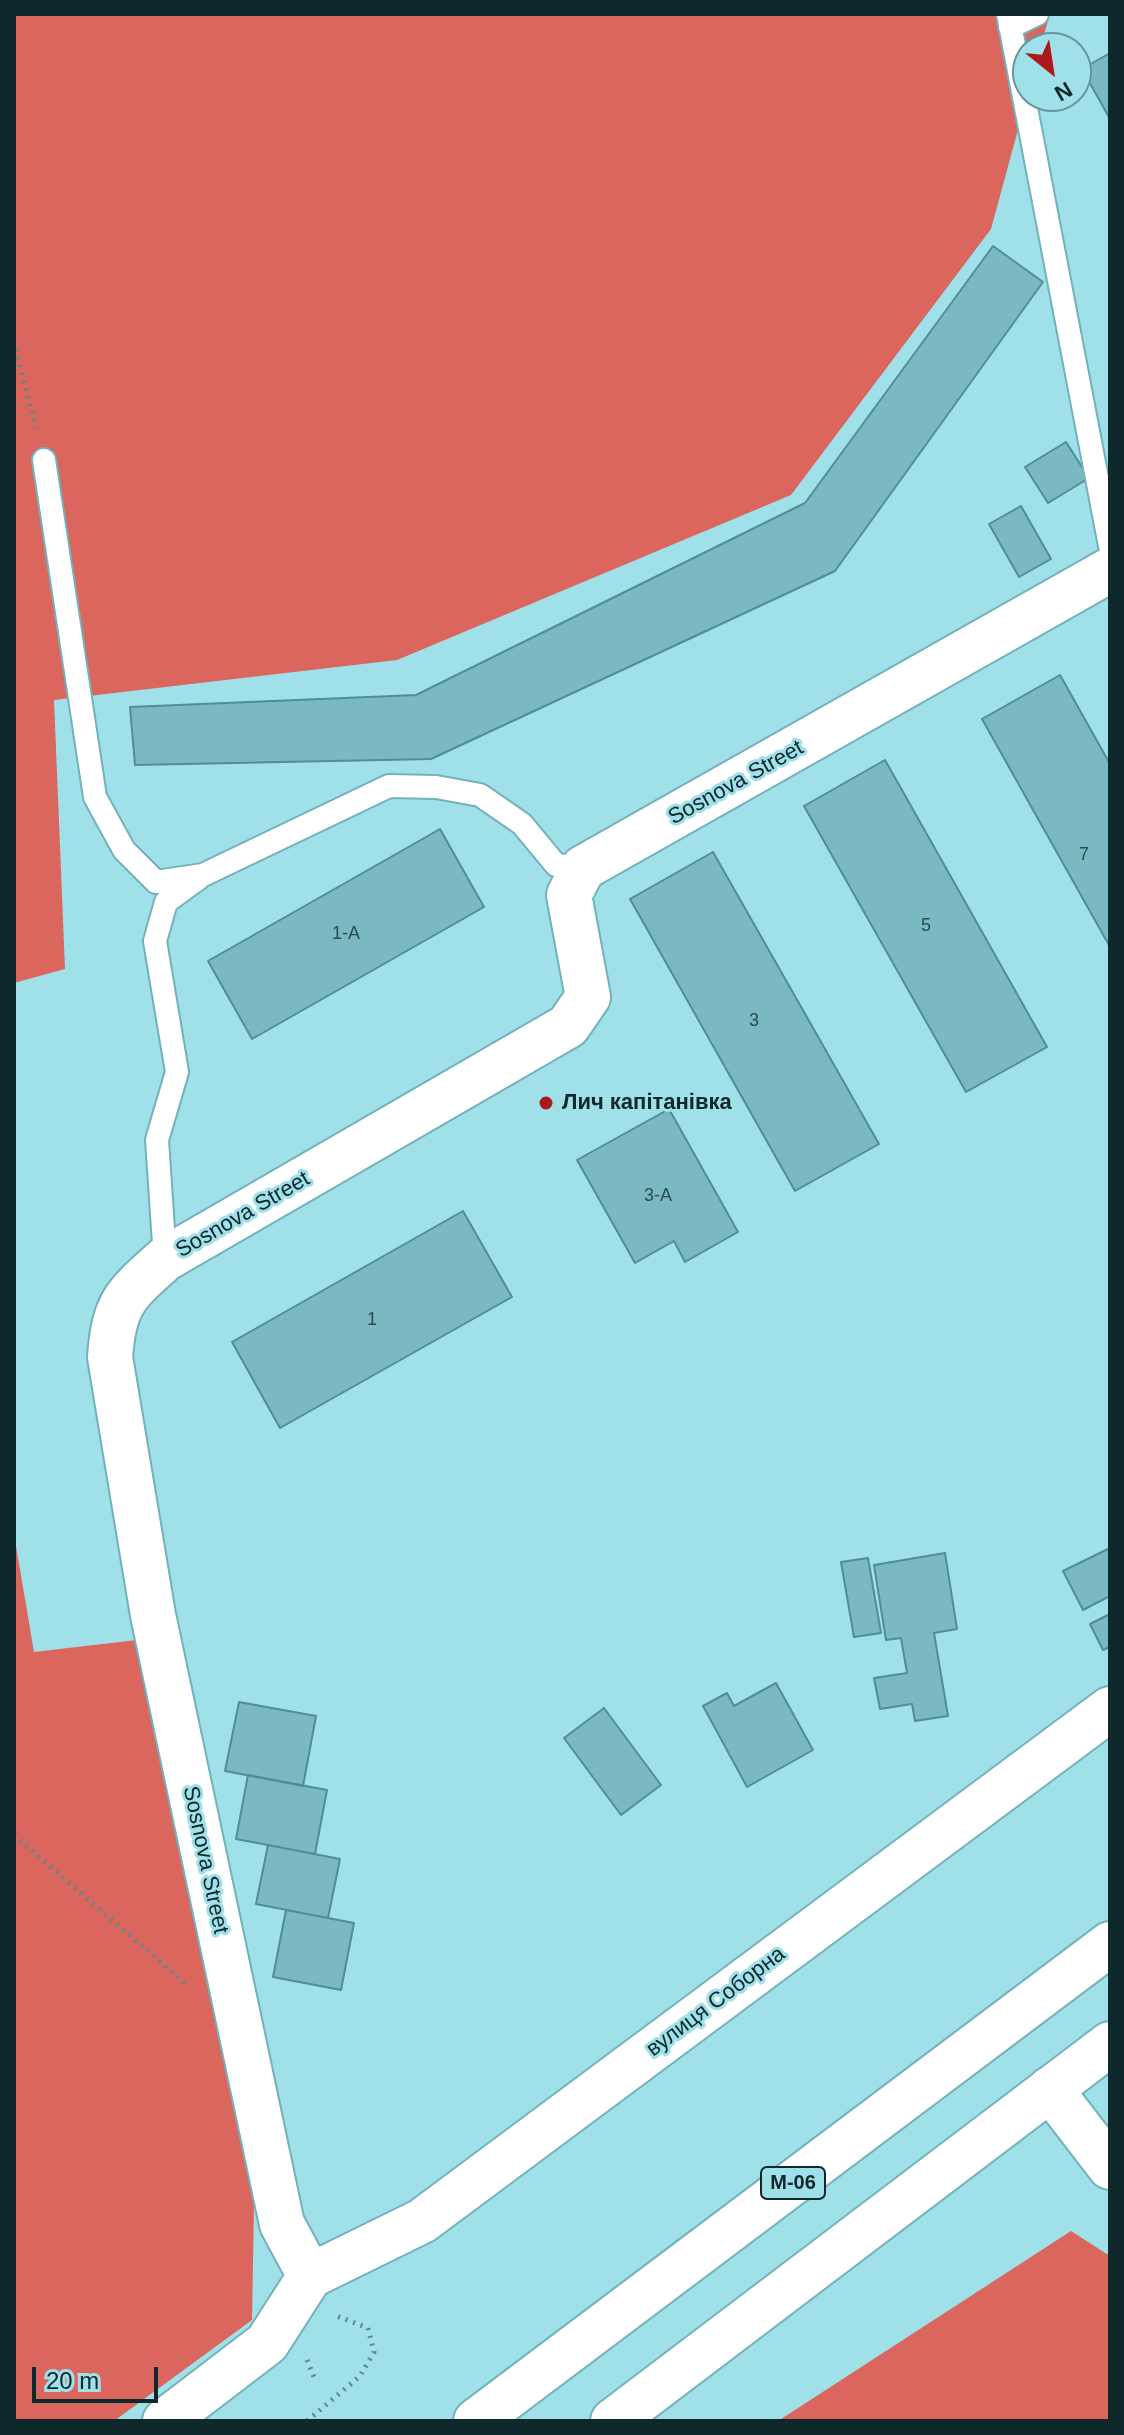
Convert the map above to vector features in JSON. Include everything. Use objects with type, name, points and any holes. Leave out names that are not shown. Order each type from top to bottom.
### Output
[{"type":"main road","name":"Sosnova Street","points":[[310,2276],[282,2224],[153,1615],[110,1357],[112,1327],[124,1296],[165,1259],[568,1026],[588,997],[569,895],[583,868],[1110,570]]},
{"type":"main road","name":"вулиця Соборна","points":[[310,2276],[422,2221],[1110,1709]]},
{"type":"main road","name":"М-06","points":[[476,2421],[1110,1944]]},
{"type":"main road","points":[[613,2421],[1110,2044]]},
{"type":"main road","points":[[1050,2089],[1110,2166]]},
{"type":"main road","points":[[165,2421],[267,2343],[310,2276]]},
{"type":"lane","points":[[1037,14],[1009,21],[1110,546]]},
{"type":"lane","points":[[44,460],[95,797],[124,850],[156,882],[203,875]]},
{"type":"lane","points":[[165,1259],[157,1140],[177,1072],[155,941],[166,902],[203,875],[389,786],[436,787],[480,795],[522,824],[556,865],[583,868]]},
{"type":"path","points":[[14,342],[44,460]]},
{"type":"path","points":[[14,1835],[241,2032]]},
{"type":"path","points":[[307,2421],[360,2376],[374,2352],[368,2328],[333,2315],[322,2320]]},
{"type":"path","points":[[303,2348],[314,2377]]},
{"type":"shaded area","points":[[14,14],[1050,14],[1045,32],[1012,32],[1012,112],[1023,112],[991,229],[791,495],[397,660],[54,700],[65,969],[14,983]]},
{"type":"shaded area","points":[[14,1534],[34,1652],[137,1640],[254,2204],[252,2320],[114,2421],[14,2421]]},
{"type":"shaded area","points":[[1071,2231],[1110,2256],[1110,2421],[778,2421]]},
{"type":"building","points":[[1110,53],[1110,119],[1092,87],[1092,63]]},
{"type":"building","points":[[993,246],[1043,282],[835,571],[431,759],[135,765],[130,707],[416,695],[805,503]]},
{"type":"building","points":[[1066,442],[1089,478],[1048,503],[1025,467]]},
{"type":"building","points":[[1021,506],[1051,559],[1019,577],[989,524]]},
{"type":"building","points":[[1060,675],[1110,764],[1110,947],[982,719]]},
{"type":"building","points":[[885,760],[1047,1047],[966,1092],[804,806]]},
{"type":"building","points":[[440,829],[484,907],[252,1039],[208,961]]},
{"type":"building","points":[[713,852],[879,1144],[795,1191],[630,899]]},
{"type":"building","points":[[669,1109],[738,1232],[685,1262],[674,1241],[635,1263],[577,1160]]},
{"type":"building","points":[[463,1211],[512,1297],[280,1428],[232,1342]]},
{"type":"building","points":[[1110,1548],[1110,1596],[1083,1610],[1063,1571]]},
{"type":"building","points":[[945,1553],[957,1629],[934,1633],[948,1716],[915,1721],[912,1704],[880,1709],[874,1678],[907,1673],[901,1638],[886,1640],[874,1565]]},
{"type":"building","points":[[868,1558],[881,1633],[854,1637],[841,1562]]},
{"type":"building","points":[[1110,1614],[1110,1647],[1103,1650],[1090,1624]]},
{"type":"building","points":[[776,1683],[813,1750],[747,1787],[703,1706],[727,1693],[734,1706]]},
{"type":"building","points":[[239,1702],[316,1716],[303,1786],[225,1771]]},
{"type":"building","points":[[604,1708],[661,1785],[621,1815],[564,1738]]},
{"type":"building","points":[[248,1775],[327,1790],[315,1854],[236,1839]]},
{"type":"building","points":[[268,1845],[340,1859],[328,1918],[256,1904]]},
{"type":"building","points":[[286,1910],[354,1923],[341,1990],[273,1977]]},
{"type":"place","name":"Лич капітанівка","points":[[546,1103]]}]
